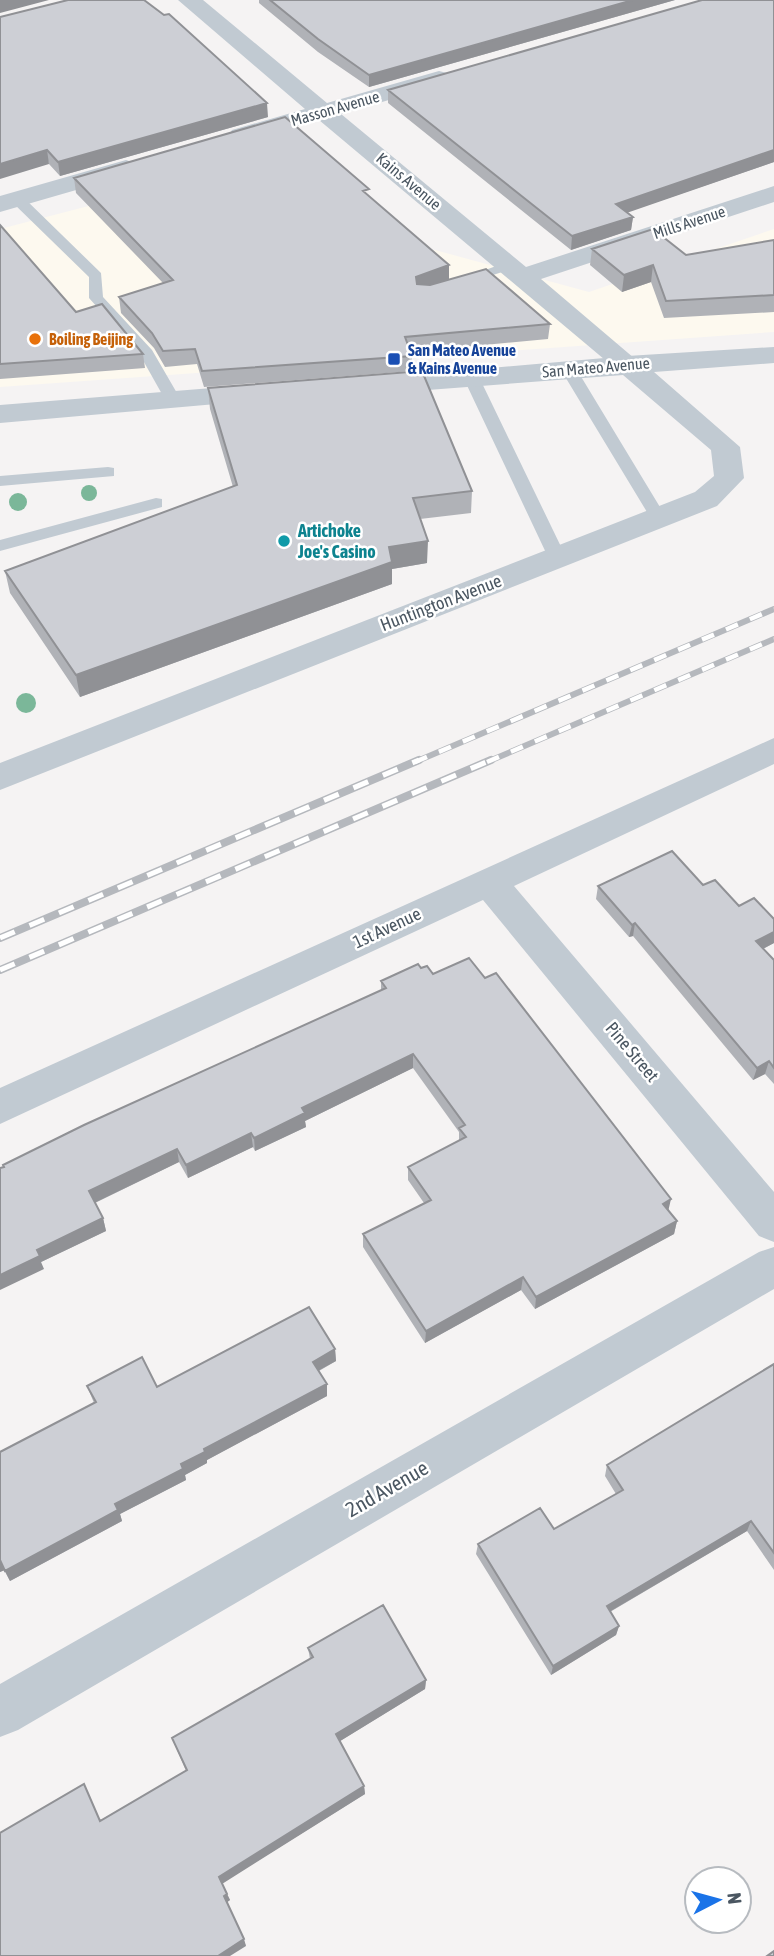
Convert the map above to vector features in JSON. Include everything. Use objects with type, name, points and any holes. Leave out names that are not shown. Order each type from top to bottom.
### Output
[{"type":"street","name":"Kains Avenue","points":[[190,0],[627,364]]},
{"type":"street","name":"Masson Avenue","points":[[217,142],[457,73]]},
{"type":"street","points":[[8,202],[150,161]]},
{"type":"street","name":"Mills Avenue","points":[[517,271],[774,194]]},
{"type":"street","name":"San Mateo Avenue","points":[[346,387],[774,355]]},
{"type":"street","name":"Huntington Avenue","points":[[0,777],[706,499],[729,478],[725,447],[627,364]]},
{"type":"street","points":[[0,414],[293,391]]},
{"type":"street","name":"1st Avenue","points":[[0,1107],[774,750]]},
{"type":"street","name":"Pine Street","points":[[489,881],[774,1223]]},
{"type":"street","name":"2nd Avenue","points":[[0,1712],[774,1266]]},
{"type":"lane","points":[[8,202],[96,276],[96,298],[147,354],[173,400]]},
{"type":"lane","points":[[448,286],[517,271]]},
{"type":"lane","points":[[569,370],[658,517]]},
{"type":"lane","points":[[471,377],[557,557]]},
{"type":"lane","points":[[0,481],[108,472]]},
{"type":"lane","points":[[0,546],[156,503]]},
{"type":"shaded area","points":[[104,202],[209,291],[435,250],[589,292],[774,229],[774,332],[0,387],[0,229]]},
{"type":"building","points":[[68,0],[144,0],[164,15],[169,14],[267,103],[58,162],[47,150],[0,164],[0,17]]},
{"type":"building","points":[[270,0],[633,0],[369,75],[318,39]]},
{"type":"building","points":[[702,0],[774,0],[774,150],[616,204],[633,217],[572,236],[388,90]]},
{"type":"building","points":[[285,117],[369,189],[363,191],[449,265],[416,277],[417,284],[430,285],[486,269],[550,324],[405,337],[412,356],[202,371],[195,349],[163,351],[152,333],[119,297],[173,280],[74,178]]},
{"type":"building","points":[[0,225],[76,312],[102,304],[143,354],[0,364]]},
{"type":"building","points":[[653,229],[686,255],[774,240],[774,295],[666,301],[653,265],[624,275],[592,249]]},
{"type":"building","name":"Artichoke Joe's Casino","points":[[422,371],[472,491],[413,498],[428,541],[389,547],[392,562],[76,675],[5,571],[237,485],[208,388]]},
{"type":"building","points":[[672,851],[703,885],[715,880],[739,906],[754,898],[774,919],[774,932],[756,941],[774,960],[774,1068],[769,1061],[757,1068],[635,923],[632,925],[598,886]]},
{"type":"building","points":[[469,958],[485,978],[496,973],[671,1199],[663,1204],[677,1221],[536,1297],[523,1277],[426,1331],[363,1234],[431,1200],[408,1167],[466,1137],[459,1128],[465,1125],[413,1054],[302,1108],[305,1113],[254,1138],[251,1133],[186,1165],[177,1149],[89,1191],[103,1218],[37,1250],[40,1256],[0,1275],[0,1168],[4,1167],[3,1165],[84,1125],[386,988],[381,981],[418,964],[421,968],[427,966],[433,974]]},
{"type":"building","points":[[309,1307],[335,1349],[313,1362],[327,1384],[204,1449],[205,1452],[181,1464],[183,1469],[115,1504],[118,1510],[5,1571],[0,1560],[0,1452],[96,1402],[87,1386],[142,1357],[157,1387]]},
{"type":"building","points":[[774,1364],[774,1553],[751,1521],[607,1606],[619,1626],[553,1666],[478,1544],[540,1508],[554,1529],[623,1490],[607,1465]]},
{"type":"building","points":[[383,1605],[426,1680],[336,1734],[364,1786],[219,1877],[227,1894],[224,1896],[244,1939],[218,1956],[0,1956],[0,1833],[84,1784],[100,1821],[187,1770],[172,1738],[313,1657],[308,1648]]},
{"type":"railway","points":[[415,762],[774,609]]},
{"type":"railway","points":[[487,762],[774,639]]},
{"type":"railway","points":[[0,938],[419,760]]},
{"type":"railway","points":[[0,970],[491,760]]},
{"type":"place","name":"Boiling Beijing","points":[[35,339]]},
{"type":"place","name":"San Mateo Avenue & Kains Avenue","points":[[394,359]]},
{"type":"place","name":"Artichoke Joe's Casino","points":[[284,541]]}]
